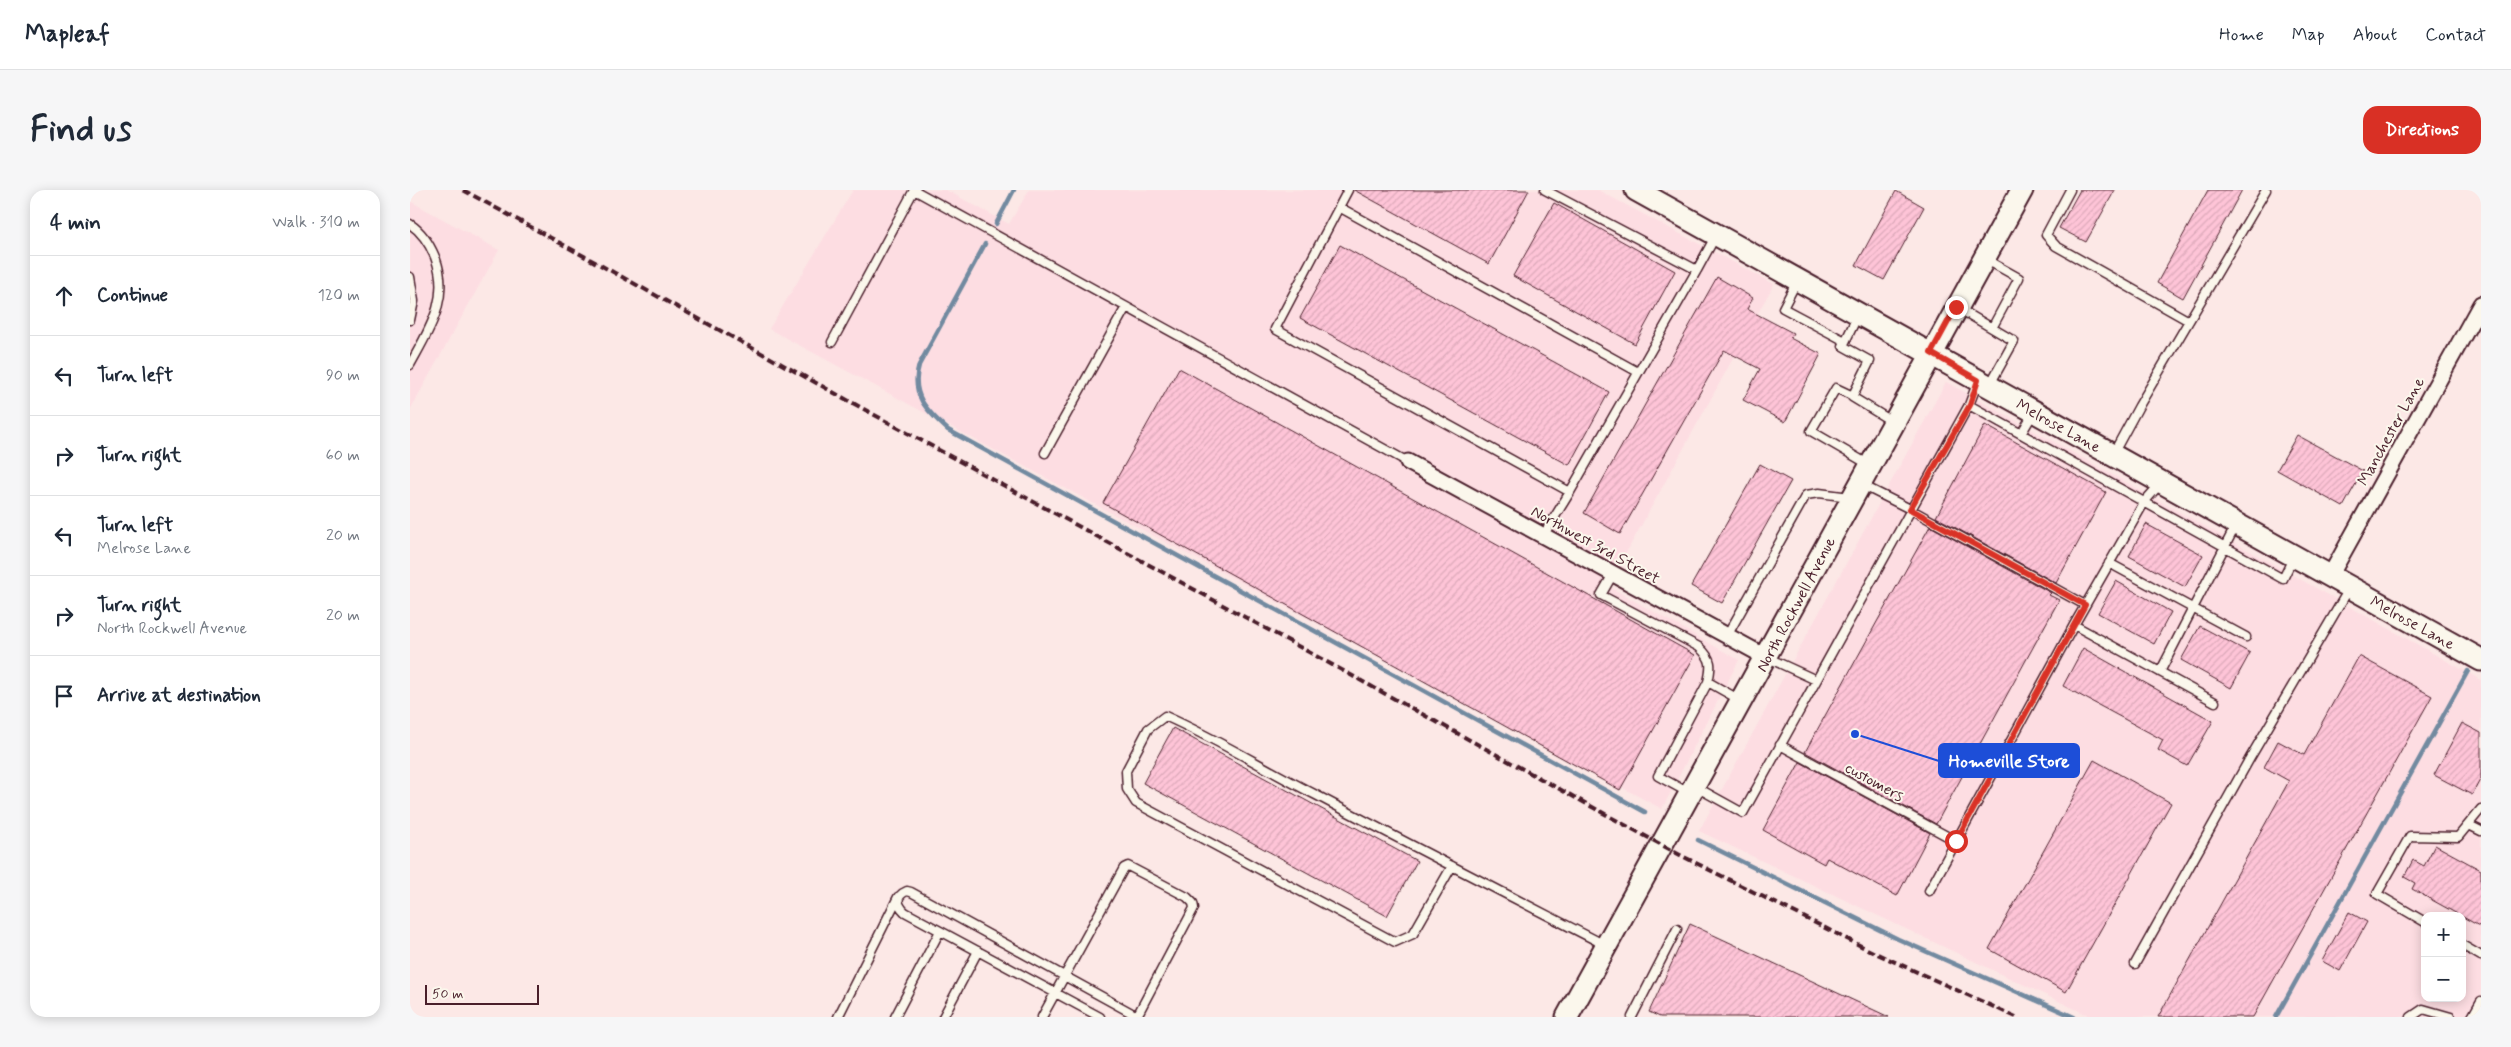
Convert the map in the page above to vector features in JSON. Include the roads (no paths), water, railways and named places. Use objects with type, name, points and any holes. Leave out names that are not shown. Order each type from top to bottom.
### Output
[{"type":"street","name":"North Rockwell Avenue","points":[[1570,1016],[1606,946],[2022,190]]},
{"type":"street","name":"Melrose Lane","points":[[1645,192],[1716,234],[2481,660]]},
{"type":"street","name":"Manchester Lane","points":[[2330,576],[2481,304]]},
{"type":"street","name":"Northwest 3rd Street","points":[[1408,462],[1766,657]]},
{"type":"lane","points":[[832,342],[914,190],[1408,462]]},
{"type":"lane","points":[[1348,190],[1275,329],[1570,492]]},
{"type":"lane","points":[[1545,190],[1697,270]]},
{"type":"lane","points":[[2070,190],[2046,235],[2056,246],[2189,321]]},
{"type":"lane","points":[[2113,454],[2266,190]]},
{"type":"lane","points":[[1339,207],[1638,372]]},
{"type":"lane","points":[[410,224],[430,245],[442,281],[435,318],[410,365]]},
{"type":"lane","points":[[1543,536],[1570,492],[1716,234]]},
{"type":"lane","points":[[1984,258],[2019,278],[1992,328]]},
{"type":"lane","points":[[410,277],[414,300],[410,320]]},
{"type":"lane","points":[[1798,279],[1783,308],[1845,342]]},
{"type":"lane","points":[[1045,453],[1126,307]]},
{"type":"lane","points":[[1613,574],[1601,595],[1699,647],[1709,656],[1712,665],[1708,682],[1658,776],[1743,813],[1910,509],[1970,405],[2014,341],[1956,307]]},
{"type":"lane","points":[[1853,396],[1870,361],[1843,346],[1859,313]]},
{"type":"lane","points":[[1870,465],[1811,432],[1836,388],[1853,396],[1893,422]]},
{"type":"lane","points":[[1970,405],[2283,578],[2294,556]]},
{"type":"lane","points":[[2021,434],[2035,411]]},
{"type":"lane","points":[[1929,891],[2085,605],[2145,501],[2162,482]]},
{"type":"lane","points":[[1727,636],[1806,495],[1819,493],[1856,491],[1910,509],[2085,605]]},
{"type":"lane","points":[[2160,672],[2237,524]]},
{"type":"lane","points":[[2109,563],[2246,637]]},
{"type":"lane","points":[[2135,964],[2250,758],[2350,587]]},
{"type":"lane","points":[[2074,625],[2215,702]]},
{"type":"lane","points":[[1766,657],[1816,680]]},
{"type":"lane","points":[[1708,682],[1742,701]]},
{"type":"lane","points":[[1452,866],[1413,934],[1395,942],[1136,802],[1127,789],[1126,771],[1148,729],[1165,716],[1201,731],[1314,794],[1606,946]]},
{"type":"lane","name":"customers","points":[[1780,744],[1956,841]]},
{"type":"lane","points":[[2421,920],[2377,894],[2410,836],[2458,837],[2481,809]]},
{"type":"lane","points":[[2469,825],[2481,832]]},
{"type":"lane","points":[[838,1017],[898,897],[907,891],[911,892],[1064,977],[1138,1016],[1194,908],[1194,902],[1187,896],[1134,867],[1128,866],[1124,868],[1064,977],[1056,993],[1042,1017]]},
{"type":"lane","points":[[898,897],[900,906],[905,912],[1100,1017]]},
{"type":"lane","points":[[1632,1017],[1678,929]]},
{"type":"lane","points":[[895,1017],[940,931]]},
{"type":"lane","points":[[2466,947],[2481,956]]},
{"type":"lane","points":[[943,1017],[978,951]]},
{"type":"lane","points":[[2472,1017],[2481,1001]]},
{"type":"lane","points":[[2410,1017],[2423,1009],[2451,1017]]},
{"type":"waterway","points":[[996,224],[1014,190]]},
{"type":"waterway","points":[[985,244],[919,365],[917,385],[922,402],[948,430],[1645,812]]},
{"type":"waterway","points":[[2276,1017],[2468,671]]},
{"type":"waterway","points":[[1698,840],[1898,939],[2074,1017]]},
{"type":"railway","points":[[463,190],[1682,856],[1873,952],[2016,1017]]},
{"type":"place","name":"Homeville Store","points":[[1855,734]]}]
